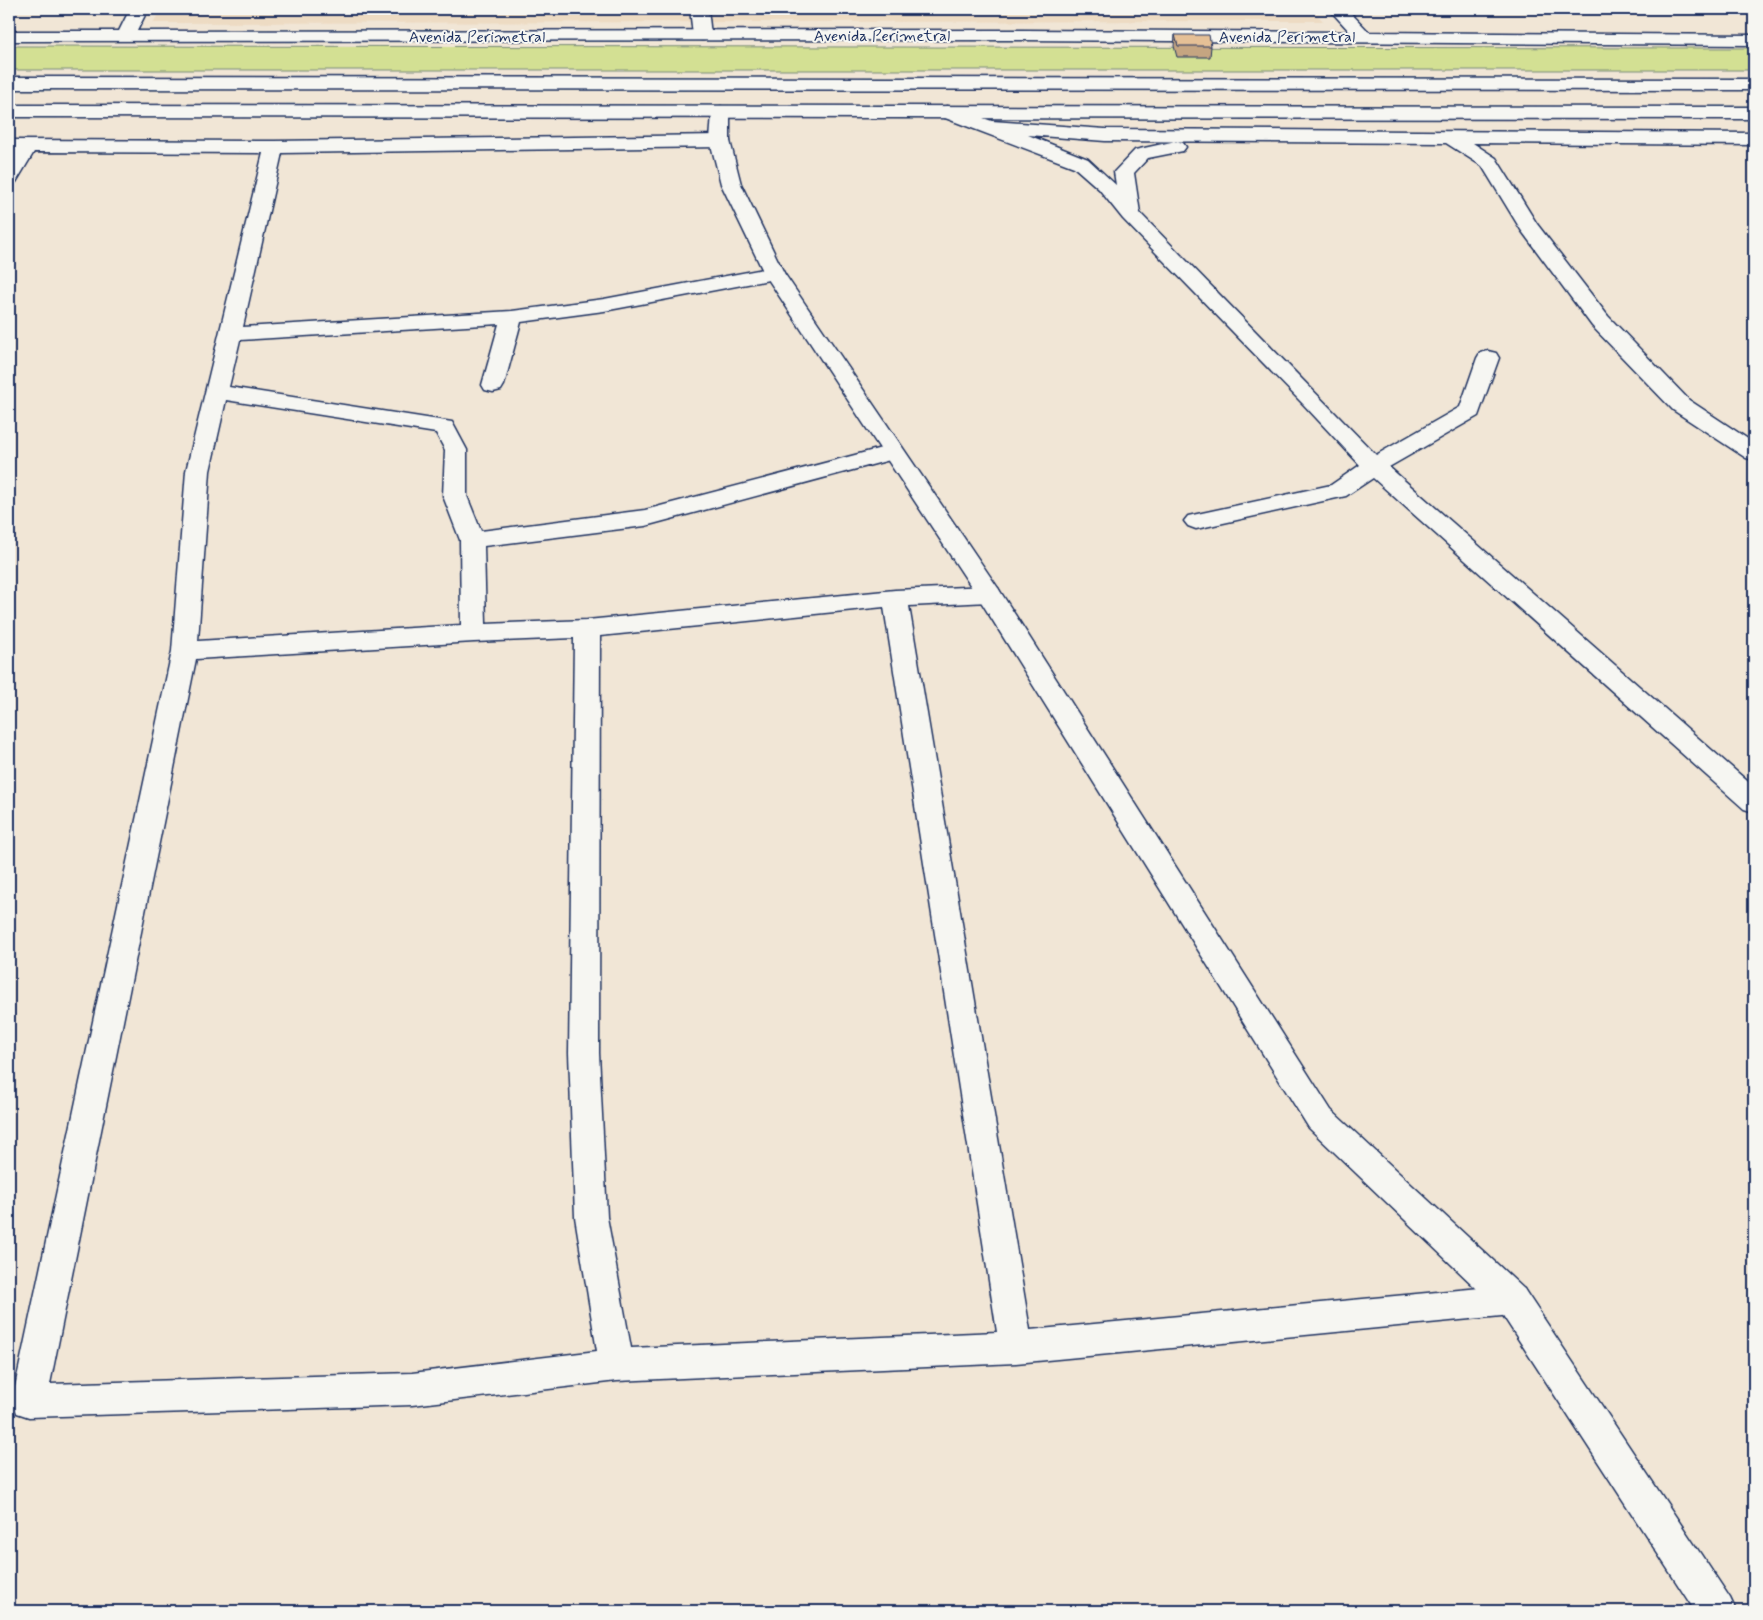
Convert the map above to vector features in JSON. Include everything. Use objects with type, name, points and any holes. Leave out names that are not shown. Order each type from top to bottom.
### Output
[{"type":"main road","points":[[125,36],[139,9]]},
{"type":"main road","points":[[699,9],[702,35]]},
{"type":"main road","points":[[1338,9],[1364,37]]},
{"type":"main road","name":"Avenida Perimetral","points":[[9,36],[702,35],[1754,40]]},
{"type":"main road","points":[[9,83],[1754,85]]},
{"type":"main road","points":[[9,111],[1754,113]]},
{"type":"main road","points":[[721,112],[720,141],[731,184],[774,273],[990,594],[1320,1119],[1512,1300],[1717,1611]]},
{"type":"main road","points":[[947,112],[1081,163],[1106,185],[1130,215],[1312,400],[1374,466],[1754,802]]},
{"type":"main road","points":[[990,128],[1105,136],[1222,138],[1754,139]]},
{"type":"main road","points":[[1130,215],[1124,172],[1142,154],[1222,138]]},
{"type":"main road","points":[[1452,138],[1489,162],[1528,226],[1600,322],[1681,405],[1754,453]]},
{"type":"main road","points":[[9,178],[18,146],[274,147],[720,141]]},
{"type":"main road","points":[[274,147],[198,471],[185,651],[29,1401],[412,1390],[617,1365],[1016,1347],[1512,1300]]},
{"type":"main road","points":[[229,334],[512,317],[604,305],[774,273]]},
{"type":"main road","points":[[493,385],[512,317]]},
{"type":"main road","points":[[1196,521],[1338,491],[1374,466],[1470,411],[1488,358]]},
{"type":"main road","points":[[217,392],[444,427],[456,450],[455,496],[472,540],[474,633]]},
{"type":"main road","points":[[472,540],[645,518],[893,452]]},
{"type":"main road","points":[[185,651],[474,633],[586,629],[895,598],[990,594]]},
{"type":"main road","points":[[895,598],[1016,1347]]},
{"type":"main road","points":[[586,629],[584,1053],[590,1198],[591,1217],[617,1365]]},
{"type":"shaded area","points":[[161,9],[1312,9],[1323,21],[153,23]]},
{"type":"green space","points":[[9,46],[1754,48],[1754,70],[9,70]]},
{"type":"building","points":[[1175,35],[1209,35],[1211,46],[1178,46]]}]
